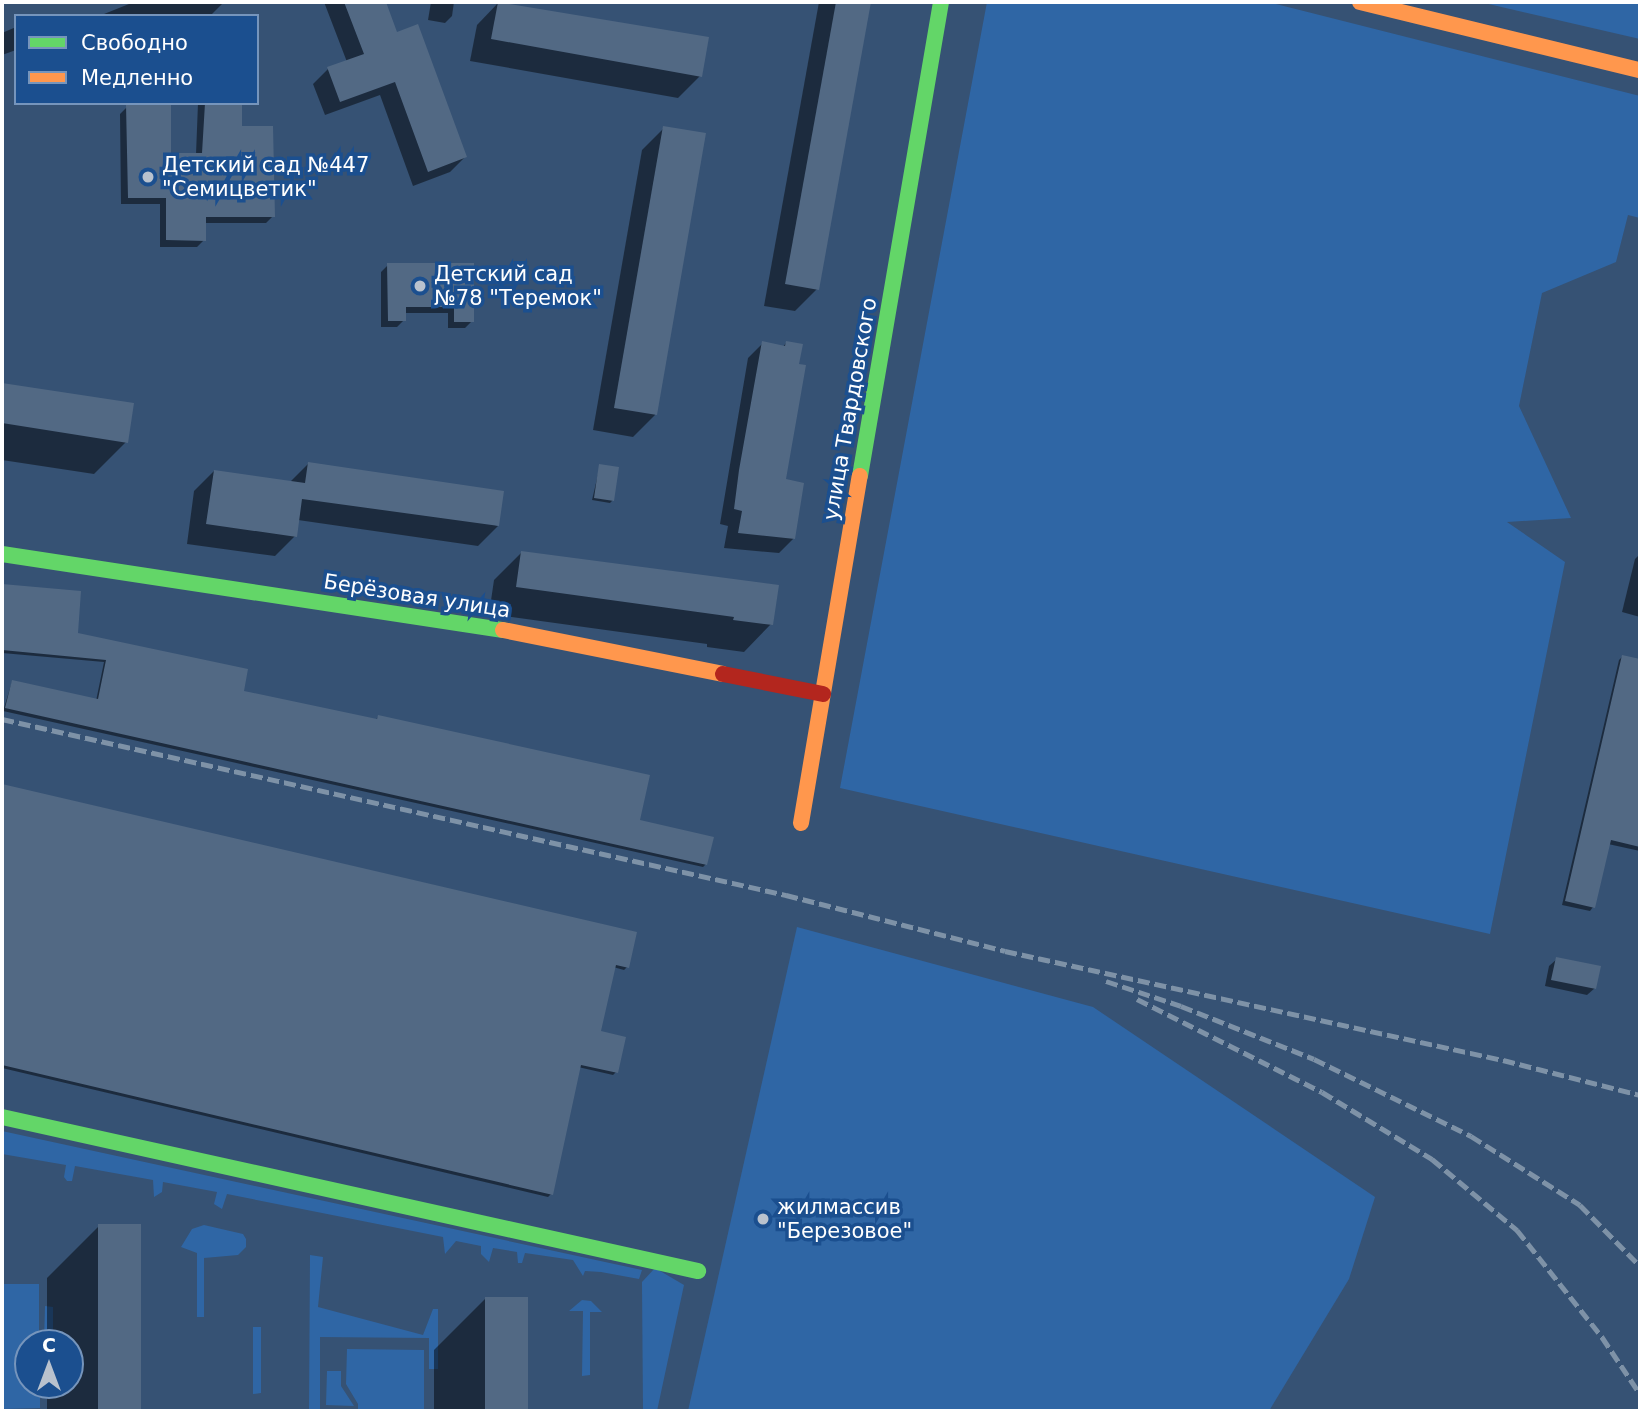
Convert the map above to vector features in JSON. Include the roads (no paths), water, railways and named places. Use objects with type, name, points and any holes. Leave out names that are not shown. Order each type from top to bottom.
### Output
[{"type":"street","name":"улица Твардовского","points":[[801,823],[941,2]]},
{"type":"street","points":[[1360,2],[1640,70]]},
{"type":"street","name":"Берёзовая улица","points":[[2,554],[494,628],[823,694]]},
{"type":"street","points":[[2,1117],[698,1271]]},
{"type":"railway","points":[[2,719],[786,895],[1005,951],[1503,1060],[1640,1095]]},
{"type":"railway","points":[[1106,981],[1181,1006],[1314,1059],[1471,1136],[1580,1205],[1640,1266]]},
{"type":"railway","points":[[1137,999],[1322,1092],[1432,1159],[1517,1230],[1602,1337],[1640,1394]]},
{"type":"place","name":"Детский сад №447 \"Семицветик\"","points":[[148,177]]},
{"type":"place","name":"Детский сад №78 \"Теремок\"","points":[[420,286]]},
{"type":"place","name":"жилмассив \"Березовое\"","points":[[763,1219]]}]
